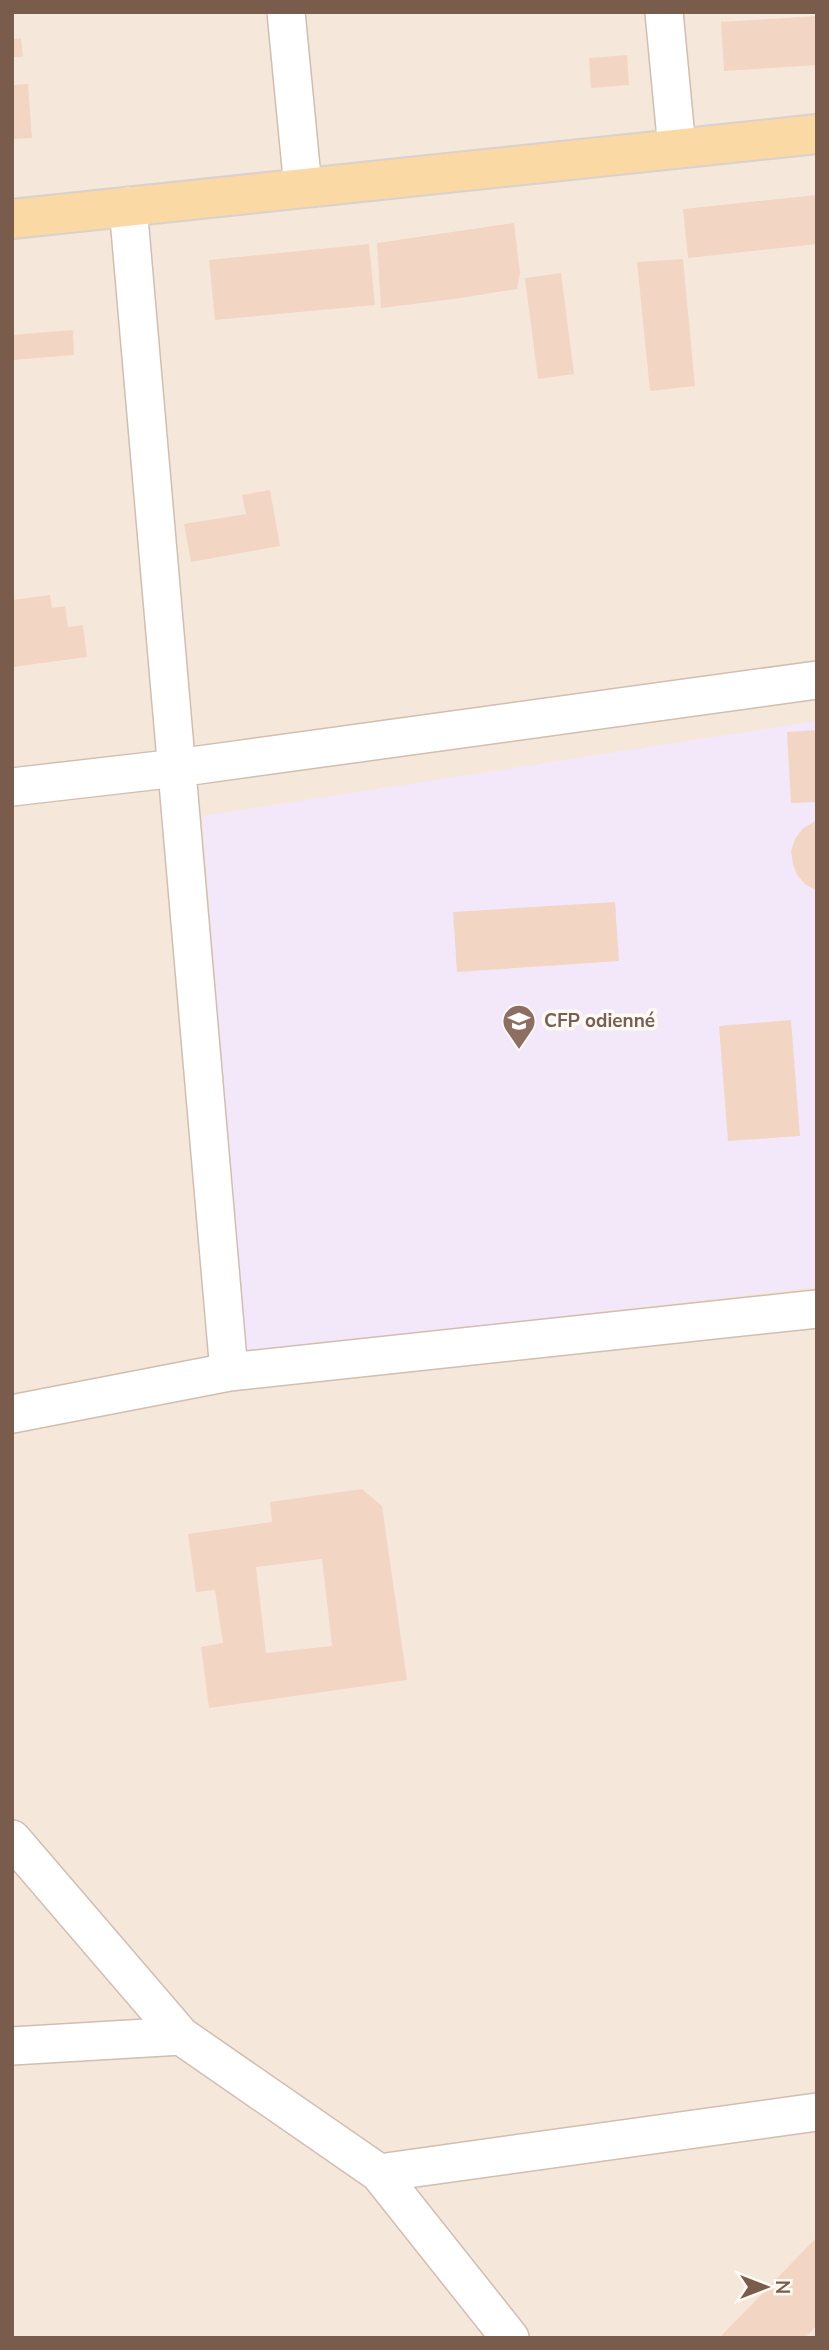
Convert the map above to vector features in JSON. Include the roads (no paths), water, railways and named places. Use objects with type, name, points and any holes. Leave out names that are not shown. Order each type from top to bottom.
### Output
[{"type":"main road","points":[[12,219],[817,134]]},
{"type":"street","points":[[286,12],[303,188]]},
{"type":"street","points":[[664,12],[677,149]]},
{"type":"street","points":[[128,206],[229,1372]]},
{"type":"street","points":[[12,787],[177,768],[817,680]]},
{"type":"street","points":[[12,1414],[229,1372],[817,1309]]},
{"type":"street","points":[[12,1839],[181,2036],[379,2173],[510,2338]]},
{"type":"street","points":[[12,2046],[181,2036]]},
{"type":"street","points":[[379,2173],[817,2112]]},
{"type":"place","name":"CFP odienné","points":[[519,1051]]}]
